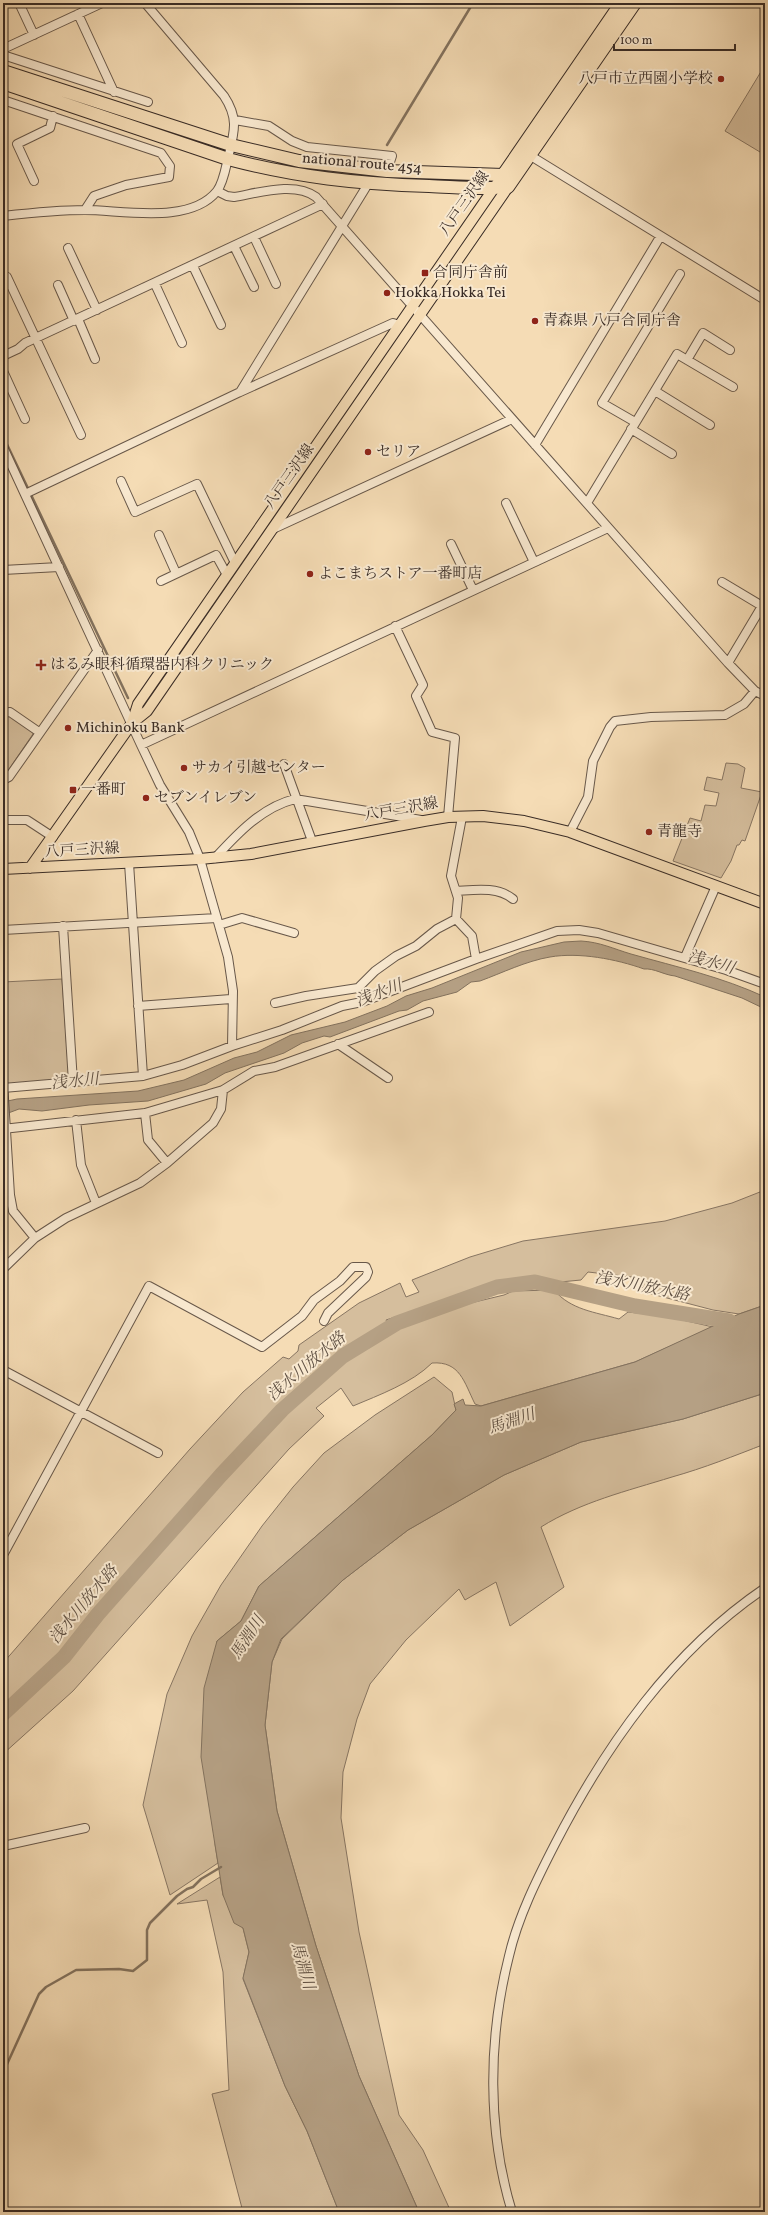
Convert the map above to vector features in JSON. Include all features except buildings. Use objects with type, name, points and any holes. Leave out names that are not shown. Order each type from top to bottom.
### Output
[{"type":"highway","points":[[508,187],[525,152],[621,3]]},
{"type":"highway","points":[[503,175],[525,152],[635,3]]},
{"type":"highway","name":"national route 454","points":[[3,71],[231,145],[299,161],[387,170],[503,175]]},
{"type":"highway","name":"national route 454","points":[[3,83],[228,159],[265,169],[321,179],[368,184],[493,188],[508,187]]},
{"type":"main road","name":"八戸三沢線","points":[[30,868],[132,723],[147,711],[420,316],[508,187],[503,175],[138,704],[132,723]]},
{"type":"main road","name":"八戸三沢線","points":[[3,869],[200,859],[252,854],[312,841],[448,817],[483,816],[524,821],[570,832],[765,904]]},
{"type":"street","points":[[19,3],[34,35]]},
{"type":"street","points":[[3,49],[102,3]]},
{"type":"street","points":[[3,216],[85,210],[148,214],[171,212],[196,205],[217,191],[228,159],[235,120],[234,113],[224,96],[145,3]]},
{"type":"street","points":[[78,14],[114,92]]},
{"type":"street","points":[[3,55],[148,102]]},
{"type":"street","points":[[3,100],[161,153],[170,166],[169,177],[126,185],[94,196],[85,210]]},
{"type":"street","points":[[34,181],[16,144],[50,128],[53,116]]},
{"type":"street","points":[[235,120],[270,126],[292,140],[307,147],[392,156],[387,170]]},
{"type":"street","points":[[525,152],[765,300]]},
{"type":"street","points":[[240,392],[368,184]]},
{"type":"street","points":[[217,191],[234,198],[285,188],[311,193],[323,204],[412,307],[728,664],[755,691],[765,696]]},
{"type":"street","points":[[3,356],[36,338],[323,204]]},
{"type":"street","points":[[535,445],[660,236]]},
{"type":"street","points":[[254,237],[276,284]]},
{"type":"street","points":[[234,246],[254,287]]},
{"type":"street","points":[[68,248],[97,310]]},
{"type":"street","points":[[193,266],[221,325]]},
{"type":"street","points":[[672,454],[602,403],[680,274]]},
{"type":"street","points":[[7,277],[81,435]]},
{"type":"street","points":[[154,284],[182,343]]},
{"type":"street","points":[[58,285],[95,359]]},
{"type":"street","points":[[25,494],[240,392],[393,323],[400,325]]},
{"type":"street","points":[[687,360],[703,333],[730,350]]},
{"type":"street","points":[[587,503],[678,354],[733,387]]},
{"type":"street","points":[[3,371],[25,419]]},
{"type":"street","points":[[655,391],[710,425]]},
{"type":"street","points":[[272,529],[512,419]]},
{"type":"street","points":[[3,447],[160,785],[189,832],[200,859],[228,957],[233,991],[231,1000],[232,1046]]},
{"type":"street","points":[[121,481],[135,512],[197,484],[235,563]]},
{"type":"street","points":[[506,503],[534,562]]},
{"type":"street","points":[[141,745],[608,528]]},
{"type":"street","points":[[159,535],[176,573]]},
{"type":"street","points":[[452,544],[473,590]]},
{"type":"street","points":[[162,581],[216,555],[227,575]]},
{"type":"street","points":[[3,570],[59,567]]},
{"type":"street","points":[[722,582],[764,604],[728,664]]},
{"type":"street","points":[[395,626],[423,685],[416,696],[432,732],[456,738],[448,817]]},
{"type":"street","points":[[3,780],[9,777],[39,732],[98,650]]},
{"type":"street","points":[[570,832],[588,797],[593,761],[610,727],[615,721],[652,717],[725,715],[744,704],[755,691]]},
{"type":"street","points":[[3,713],[10,712],[39,732]]},
{"type":"street","points":[[284,764],[295,799],[312,841]]},
{"type":"street","points":[[215,858],[264,812],[280,803],[295,799],[424,821]]},
{"type":"street","points":[[462,817],[451,876],[458,898],[456,919],[472,936],[476,959]]},
{"type":"street","points":[[3,820],[27,820],[53,837]]},
{"type":"street","points":[[129,863],[143,1076]]},
{"type":"street","points":[[685,957],[716,886]]},
{"type":"street","points":[[456,891],[485,889],[502,892],[513,899]]},
{"type":"street","points":[[3,930],[132,923],[218,922],[242,918],[294,934]]},
{"type":"street","points":[[275,1003],[306,996],[358,988],[376,970],[396,956],[416,946],[437,929],[456,919]]},
{"type":"street","points":[[63,926],[73,1082]]},
{"type":"street","points":[[3,1088],[143,1076],[182,1065],[232,1046],[282,1030],[342,1006],[362,1002],[476,959],[556,932],[579,930],[685,957],[765,984]]},
{"type":"street","points":[[138,1006],[231,1000]]},
{"type":"street","points":[[4,1127],[145,1113],[223,1090],[254,1071],[275,1067],[429,1012]]},
{"type":"street","points":[[338,1044],[388,1078]]},
{"type":"street","points":[[3,1082],[4,1127],[10,1195],[13,1211],[35,1238]]},
{"type":"street","points":[[3,1269],[35,1238],[66,1218],[140,1183],[167,1163],[213,1123],[221,1109],[223,1090]]},
{"type":"street","points":[[145,1113],[148,1140],[167,1163]]},
{"type":"street","points":[[76,1120],[80,1165],[96,1203]]},
{"type":"street","points":[[3,1555],[148,1286],[262,1347],[302,1316],[314,1300],[340,1281],[353,1267],[366,1267],[368,1272],[366,1277],[328,1313],[324,1322]]},
{"type":"street","points":[[3,1370],[158,1453]]},
{"type":"street","points":[[512,2212],[503,2183],[495,2118],[494,2053],[498,2006],[509,1955],[524,1911],[542,1870],[578,1799],[612,1744],[652,1692],[688,1654],[723,1620],[765,1588]]},
{"type":"street","points":[[3,1846],[85,1828]]},
{"type":"shaded area","points":[[765,65],[765,155],[725,131]]},
{"type":"shaded area","points":[[3,715],[10,715],[33,731],[33,734],[7,772],[3,775]]},
{"type":"shaded area","points":[[726,763],[738,764],[745,768],[741,788],[762,792],[745,841],[742,840],[739,845],[737,845],[731,861],[721,878],[673,861],[690,818],[701,821],[705,805],[716,806],[719,793],[704,790],[707,777],[722,780]]},
{"type":"shaded area","points":[[62,979],[69,1079],[7,1084],[3,1032],[3,982]]},
{"type":"shaded area","points":[[765,1190],[765,1305],[739,1314],[713,1310],[648,1293],[632,1277],[588,1272],[581,1280],[560,1282],[529,1278],[497,1283],[386,1320],[391,1331],[458,1306],[504,1295],[513,1291],[554,1290],[561,1297],[576,1306],[619,1319],[628,1312],[665,1316],[713,1327],[635,1362],[481,1406],[475,1404],[460,1374],[449,1365],[441,1363],[432,1363],[415,1377],[384,1393],[353,1406],[341,1388],[316,1408],[324,1416],[289,1449],[73,1691],[3,1754],[3,1663],[190,1449],[243,1392],[283,1357],[289,1359],[298,1351],[299,1345],[359,1303],[400,1283],[406,1297],[419,1292],[412,1280],[470,1257],[523,1241],[665,1221],[732,1203]]},
{"type":"shaded area","points":[[434,1377],[452,1392],[456,1410],[432,1435],[259,1586],[241,1621],[217,1641],[215,1844],[218,1863],[170,1895],[143,1805],[167,1694],[192,1636],[221,1585],[262,1526],[293,1487],[324,1453],[375,1415]]},
{"type":"shaded area","points":[[765,1393],[765,1444],[696,1470],[621,1492],[588,1504],[556,1518],[541,1527],[564,1587],[510,1626],[496,1582],[465,1600],[459,1589],[406,1640],[370,1684],[357,1719],[343,1772],[341,1818],[359,1932],[399,2115],[423,2150],[451,2212],[419,2212],[359,2076],[316,1946],[277,1811],[265,1725],[272,1662],[282,1639],[343,1580],[408,1530],[504,1475],[581,1442],[683,1419]]},
{"type":"shaded area","points":[[220,1877],[223,1895],[243,1928],[249,1952],[243,1979],[285,2086],[307,2131],[339,2212],[243,2212],[212,2094],[229,2090],[223,1972],[207,1900],[177,1904]]},
{"type":"water","points":[[581,941],[601,944],[699,973],[749,990],[765,997],[765,1009],[742,998],[675,976],[610,959],[573,955],[550,957],[523,964],[480,981],[471,982],[457,992],[423,1001],[407,1010],[399,1011],[330,1037],[324,1036],[302,1043],[284,1053],[225,1073],[206,1084],[148,1101],[89,1105],[42,1111],[19,1109],[3,1115],[3,1102],[17,1099],[138,1091],[184,1080],[234,1058],[257,1052],[291,1035],[345,1022],[387,1006],[406,996],[432,988],[521,952],[564,942]]},
{"type":"water","name":"馬淵川","points":[[765,1305],[765,1393],[683,1419],[581,1442],[504,1475],[408,1530],[343,1580],[281,1639],[272,1662],[265,1725],[277,1811],[316,1946],[359,2076],[419,2212],[339,2212],[307,2131],[285,2086],[243,1978],[249,1952],[243,1928],[234,1923],[223,1895],[201,1757],[204,1688],[217,1641],[241,1621],[259,1586],[432,1435],[456,1410],[454,1404],[463,1399],[465,1405],[481,1406],[635,1362],[739,1314]]},
{"type":"waterway","points":[[387,145],[473,3]]},
{"type":"waterway","points":[[3,436],[128,698]]},
{"type":"waterway","name":"浅水川放水路","points":[[3,1714],[64,1657],[98,1614],[221,1475],[282,1410],[343,1356],[397,1323],[497,1287],[535,1282],[635,1306],[729,1321],[765,1345]]},
{"type":"waterway","points":[[3,2073],[39,1994],[46,1987],[76,1970],[119,1969],[133,1971],[147,1960],[147,1930],[150,1923],[177,1896],[193,1887],[201,1879],[221,1867]]},
{"type":"place","name":"八戸市立西園小学校","points":[[721,79]]},
{"type":"place","name":"合同庁舎前","points":[[425,273]]},
{"type":"place","name":"Hokka Hokka Tei","points":[[387,293]]},
{"type":"place","name":"青森県 八戸合同庁舎","points":[[535,321]]},
{"type":"place","name":"セリア","points":[[368,452]]},
{"type":"place","name":"よこまちストア一番町店","points":[[310,574]]},
{"type":"place","name":"はるみ眼科循環器内科クリニック","points":[[41,665]]},
{"type":"place","name":"Michinoku Bank","points":[[68,728]]},
{"type":"place","name":"サカイ引越センター","points":[[184,768]]},
{"type":"place","name":"一番町","points":[[73,790]]},
{"type":"place","name":"セブンイレブン","points":[[146,798]]},
{"type":"place","name":"青龍寺","points":[[649,832]]},
{"type":"water label","name":"浅水川","points":[[711,963]]},
{"type":"water label","name":"浅水川","points":[[379,994]]},
{"type":"water label","name":"浅水川","points":[[75,1082]]}]
